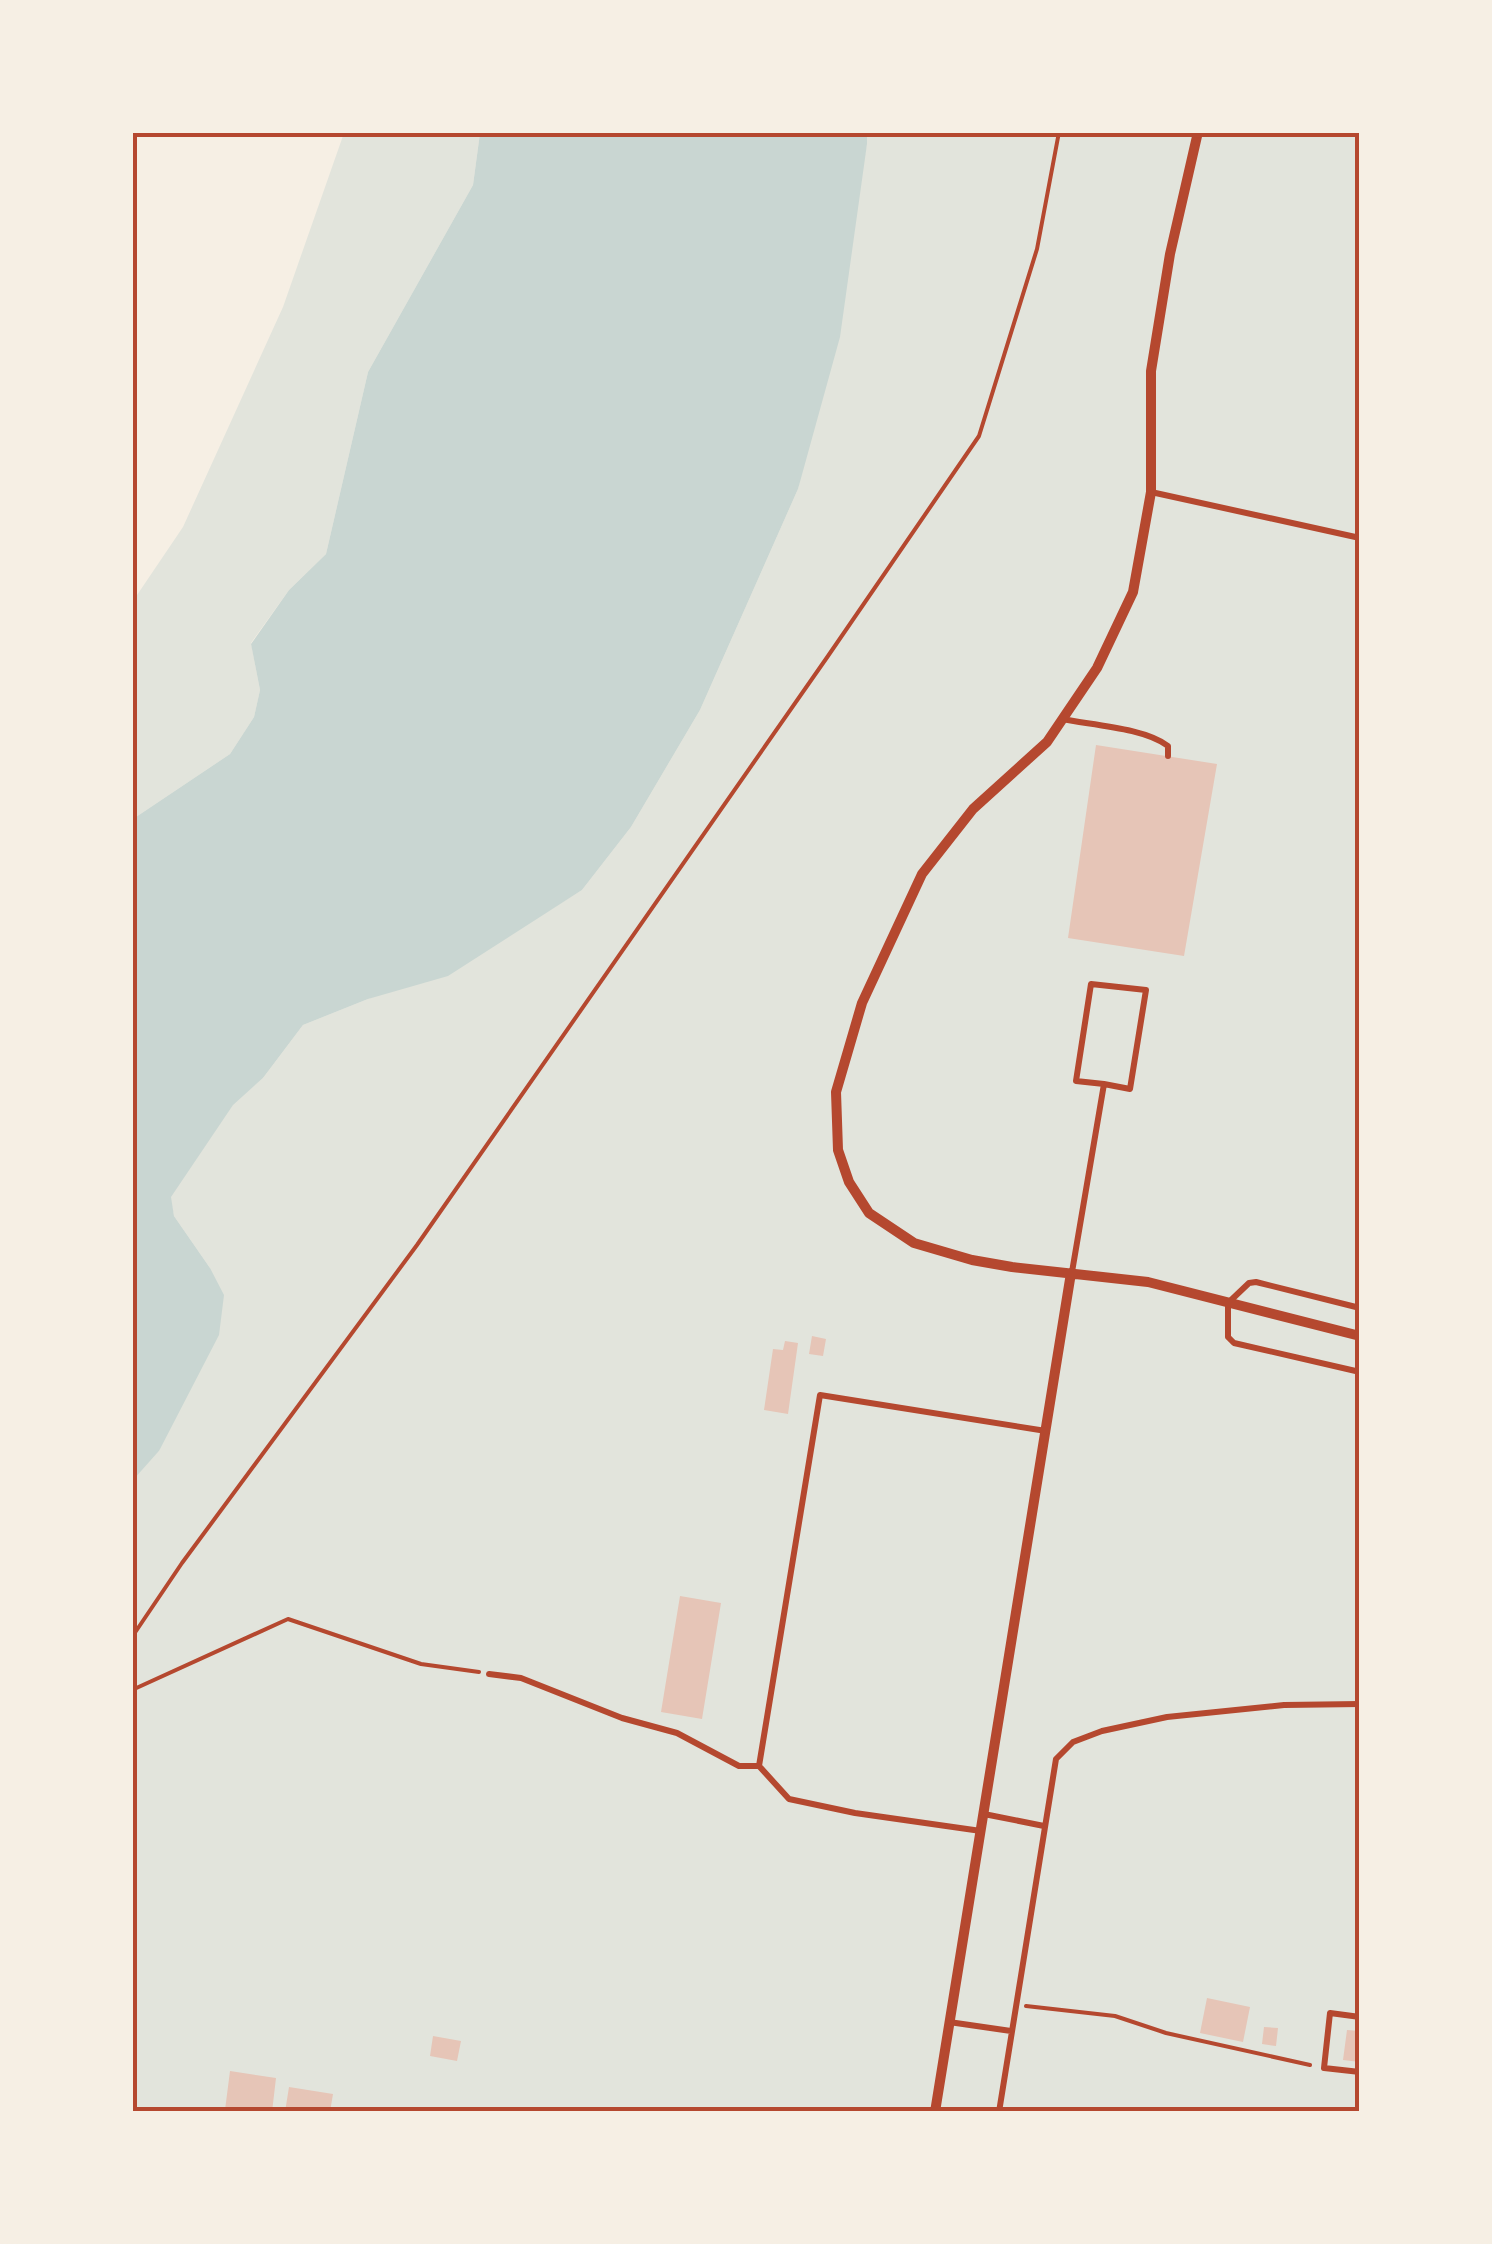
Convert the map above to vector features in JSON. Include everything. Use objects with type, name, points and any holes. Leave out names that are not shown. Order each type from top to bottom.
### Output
[{"type":"street","points":[[1198,132],[1170,254],[1151,371],[1152,492],[1133,592],[1097,668],[1047,742],[973,809],[922,874],[862,1004],[836,1092],[838,1150],[849,1182],[869,1212],[914,1243],[1012,1268],[1148,1282],[1360,1336]]},
{"type":"street","points":[[934,2112],[1072,1274]]},
{"type":"lane","points":[[1152,492],[1360,538]]},
{"type":"lane","points":[[1062,720],[1163,741],[1168,746],[1168,756]]},
{"type":"lane","points":[[1091,984],[1146,990],[1130,1089],[1104,1084],[1076,1081],[1091,984]]},
{"type":"lane","points":[[1072,1274],[1104,1084]]},
{"type":"lane","points":[[1360,1308],[1256,1282],[1249,1283],[1228,1302],[1229,1340],[1360,1372]]},
{"type":"lane","points":[[759,1766],[820,1395],[1046,1432]]},
{"type":"lane","points":[[490,1674],[521,1678],[622,1718],[677,1733],[739,1766],[759,1766],[789,1799],[854,1813],[980,1830]]},
{"type":"lane","points":[[998,2112],[1056,1759],[1073,1742],[1102,1731],[1167,1717],[1284,1705],[1360,1704]]},
{"type":"lane","points":[[983,1814],[1044,1826]]},
{"type":"lane","points":[[1360,2017],[1330,2012],[1324,2068],[1360,2072]]},
{"type":"lane","points":[[949,2022],[1012,2031]]},
{"type":"path","points":[[132,1637],[182,1563],[417,1245],[979,436],[1037,249],[1058,132]]},
{"type":"path","points":[[132,1690],[288,1619],[421,1664],[490,1674]]},
{"type":"path","points":[[1015,2005],[1115,2016],[1183,2037],[1324,2068]]},
{"type":"shaded area","points":[[344,133],[480,133],[473,185],[368,372],[326,554],[289,590],[251,643],[260,690],[254,717],[230,754],[133,819],[133,601],[183,527],[283,307]]},
{"type":"shaded area","points":[[480,133],[867,133],[840,337],[798,489],[700,710],[631,827],[582,890],[448,976],[368,999],[303,1025],[263,1078],[233,1105],[171,1197],[174,1216],[224,1295],[219,1335],[159,1451],[133,1480],[133,819],[230,754],[254,717],[260,690],[251,644],[289,590],[326,554],[368,372],[473,185]]},
{"type":"shaded area","points":[[867,133],[1359,133],[1359,2111],[133,2111],[132,1480],[159,1451],[210,1268],[174,1216],[170,1197],[233,1104],[263,1078],[303,1025],[516,931],[582,890],[631,827],[700,710],[798,489]]},
{"type":"building","points":[[1096,745],[1217,764],[1184,956],[1068,938]]},
{"type":"building","points":[[812,1336],[826,1339],[823,1356],[809,1354]]},
{"type":"building","points":[[785,1341],[798,1343],[788,1414],[764,1410],[773,1349],[783,1350]]},
{"type":"building","points":[[680,1596],[721,1603],[702,1719],[661,1712]]},
{"type":"building","points":[[1207,1998],[1250,2007],[1243,2042],[1200,2033]]},
{"type":"building","points":[[1264,2027],[1278,2028],[1276,2046],[1262,2044]]},
{"type":"building","points":[[1347,2030],[1360,2031],[1360,2062],[1343,2060]]},
{"type":"building","points":[[433,2036],[461,2041],[457,2061],[430,2056]]},
{"type":"building","points":[[230,2071],[276,2078],[272,2112],[225,2110]]},
{"type":"building","points":[[289,2087],[333,2094],[330,2112],[285,2112]]}]
